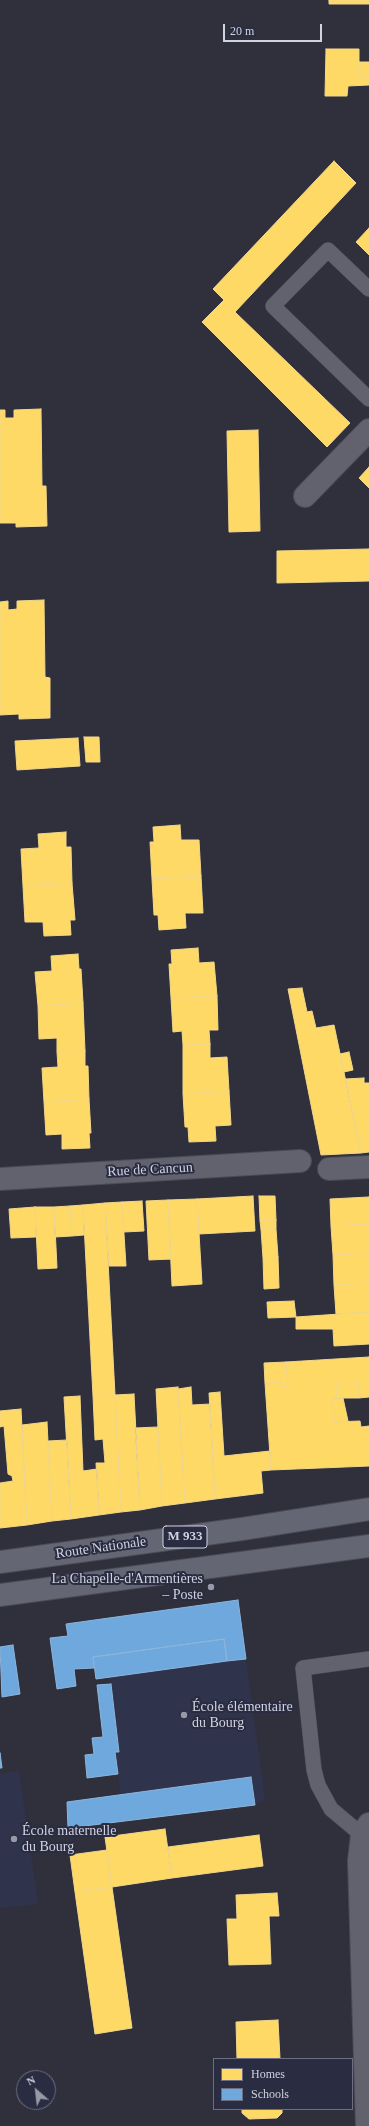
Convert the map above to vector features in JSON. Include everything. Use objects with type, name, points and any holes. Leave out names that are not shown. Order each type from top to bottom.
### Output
[{"type":"main road","name":"Route Nationale","points":[[0,1562],[242,1529],[369,1509]]},
{"type":"main road","name":"M 933","points":[[0,1595],[369,1546]]},
{"type":"street","points":[[305,496],[369,430]]},
{"type":"street","name":"Rue de Cancun","points":[[0,1179],[300,1161]]},
{"type":"street","points":[[329,1169],[369,1167]]},
{"type":"street","points":[[365,1830],[359,1861],[367,2126]]},
{"type":"lane","points":[[369,289],[328,250],[273,306],[369,399]]},
{"type":"lane","points":[[365,1830],[331,1809],[318,1785],[314,1770],[303,1668],[369,1659]]},
{"type":"shaded area","name":"École élémentaire du Bourg","points":[[238,1600],[265,1800],[255,1805],[68,1828],[67,1802],[121,1794],[115,1752],[119,1751],[110,1678],[96,1679],[88,1621]]},
{"type":"shaded area","name":"École maternelle du Bourg","points":[[19,1771],[38,1904],[0,1908],[0,1774]]},
{"type":"building: Homes","points":[[329,0],[369,0],[369,4],[329,4]]},
{"type":"building: Homes","points":[[326,49],[359,49],[359,76],[369,76],[369,85],[348,86],[347,96],[325,96]]},
{"type":"building: Homes","points":[[359,62],[369,62],[369,76],[359,76]]},
{"type":"building: Homes","points":[[334,161],[356,183],[235,312],[350,423],[327,447],[202,322],[224,300],[213,289]]},
{"type":"building: Homes","points":[[369,228],[369,255],[356,242]]},
{"type":"building: Homes","points":[[41,409],[42,486],[46,486],[47,526],[16,527],[16,523],[0,523],[0,410],[5,410],[5,418],[14,418],[14,410]]},
{"type":"building: Homes","points":[[258,430],[260,531],[229,532],[227,431]]},
{"type":"building: Homes","points":[[369,467],[369,488],[359,478]]},
{"type":"building: Homes","points":[[369,549],[369,581],[277,583],[277,551]]},
{"type":"building: Homes","points":[[44,600],[45,677],[50,678],[50,718],[19,719],[19,714],[0,715],[0,602],[8,601],[8,610],[17,609],[17,601]]},
{"type":"building: Homes","points":[[84,737],[99,737],[100,762],[86,762]]},
{"type":"building: Homes","points":[[78,738],[80,766],[17,770],[15,741]]},
{"type":"building: Homes","points":[[180,825],[181,840],[199,840],[201,876],[152,879],[150,842],[154,842],[153,827]]},
{"type":"building: Homes","points":[[66,832],[66,847],[71,847],[72,883],[23,886],[21,849],[39,848],[38,834]]},
{"type":"building: Homes","points":[[201,876],[203,913],[185,913],[186,928],[159,930],[158,915],[154,915],[152,879]]},
{"type":"building: Homes","points":[[72,883],[75,920],[70,920],[71,935],[44,936],[43,922],[25,922],[23,886]]},
{"type":"building: Homes","points":[[198,948],[199,963],[214,962],[217,996],[171,998],[169,964],[172,964],[171,950]]},
{"type":"building: Homes","points":[[78,954],[79,969],[81,969],[83,1003],[38,1006],[35,972],[52,971],[51,956]]},
{"type":"building: Homes","points":[[302,988],[307,1012],[312,1011],[316,1028],[334,1025],[361,1153],[321,1155],[288,989]]},
{"type":"building: Homes","points":[[217,996],[218,1030],[209,1030],[210,1044],[183,1045],[182,1031],[173,1032],[171,998]]},
{"type":"building: Homes","points":[[83,1003],[85,1051],[57,1052],[57,1038],[39,1039],[38,1006]]},
{"type":"building: Homes","points":[[210,1044],[210,1058],[227,1057],[229,1091],[183,1094],[183,1045]]},
{"type":"building: Homes","points":[[85,1051],[85,1066],[88,1066],[89,1099],[44,1102],[42,1068],[58,1067],[57,1052]]},
{"type":"building: Homes","points":[[349,1052],[353,1070],[344,1072],[340,1054]]},
{"type":"building: Homes","points":[[364,1078],[364,1083],[369,1083],[369,1152],[361,1153],[345,1079]]},
{"type":"building: Homes","points":[[229,1091],[231,1125],[215,1126],[216,1141],[189,1142],[188,1127],[185,1127],[183,1094]]},
{"type":"building: Homes","points":[[89,1099],[91,1133],[89,1133],[90,1148],[62,1149],[62,1134],[46,1135],[44,1102]]},
{"type":"building: Homes","points":[[253,1196],[255,1231],[199,1234],[197,1199]]},
{"type":"building: Homes","points":[[259,1196],[275,1196],[276,1220],[260,1221]]},
{"type":"building: Homes","points":[[369,1197],[369,1224],[331,1226],[330,1199]]},
{"type":"building: Homes","points":[[197,1199],[202,1284],[172,1286],[168,1200]]},
{"type":"building: Homes","points":[[168,1200],[171,1259],[149,1260],[146,1201]]},
{"type":"building: Homes","points":[[142,1201],[144,1231],[124,1232],[122,1202]]},
{"type":"building: Homes","points":[[122,1202],[126,1266],[109,1266],[105,1203]]},
{"type":"building: Homes","points":[[105,1203],[115,1395],[93,1396],[83,1205]]},
{"type":"building: Homes","points":[[83,1205],[84,1235],[72,1236],[70,1206]]},
{"type":"building: Homes","points":[[70,1206],[72,1236],[55,1237],[54,1207]]},
{"type":"building: Homes","points":[[35,1207],[36,1237],[11,1238],[9,1209]]},
{"type":"building: Homes","points":[[35,1207],[54,1207],[57,1268],[38,1269]]},
{"type":"building: Homes","points":[[276,1220],[276,1229],[261,1229],[260,1221]]},
{"type":"building: Homes","points":[[369,1224],[369,1253],[333,1255],[331,1226]]},
{"type":"building: Homes","points":[[261,1229],[276,1229],[278,1257],[263,1258]]},
{"type":"building: Homes","points":[[369,1253],[369,1283],[334,1285],[333,1255]]},
{"type":"building: Homes","points":[[278,1257],[279,1288],[264,1289],[263,1258]]},
{"type":"building: Homes","points":[[369,1283],[369,1312],[336,1314],[334,1285]]},
{"type":"building: Homes","points":[[294,1301],[296,1317],[268,1318],[267,1302]]},
{"type":"building: Homes","points":[[369,1312],[369,1344],[334,1346],[333,1329],[296,1329],[296,1317]]},
{"type":"building: Homes","points":[[369,1357],[369,1397],[359,1398],[358,1383],[337,1384],[337,1398],[333,1399],[334,1422],[360,1421],[361,1427],[369,1426],[369,1466],[271,1470],[265,1383],[282,1382],[282,1386],[288,1386],[286,1362]]},
{"type":"building: Homes","points":[[286,1362],[288,1386],[282,1386],[282,1382],[265,1383],[264,1363]]},
{"type":"building: Homes","points":[[358,1383],[359,1398],[337,1398],[337,1384]]},
{"type":"building: Homes","points":[[178,1387],[185,1503],[162,1506],[156,1389]]},
{"type":"building: Homes","points":[[191,1387],[192,1405],[210,1404],[215,1499],[185,1503],[178,1389]]},
{"type":"building: Homes","points":[[220,1392],[224,1456],[270,1451],[271,1470],[261,1471],[263,1493],[215,1499],[209,1393]]},
{"type":"building: Homes","points":[[134,1394],[140,1510],[121,1512],[115,1395]]},
{"type":"building: Homes","points":[[115,1395],[121,1512],[99,1515],[96,1463],[105,1463],[103,1439],[95,1440],[93,1396]]},
{"type":"building: Homes","points":[[80,1396],[83,1471],[97,1469],[99,1515],[71,1519],[64,1397]]},
{"type":"building: Homes","points":[[343,1398],[348,1421],[334,1422],[333,1399]]},
{"type":"building: Homes","points":[[21,1409],[27,1525],[0,1528],[0,1483],[13,1481],[12,1476],[8,1474],[4,1426],[0,1427],[0,1411]]},
{"type":"building: Homes","points":[[47,1422],[52,1521],[27,1525],[22,1425]]},
{"type":"building: Homes","points":[[158,1427],[162,1506],[140,1510],[135,1428]]},
{"type":"building: Homes","points":[[67,1440],[71,1519],[52,1521],[48,1441]]},
{"type":"building: Homes","points":[[165,1829],[172,1878],[112,1887],[105,1837]]},
{"type":"building: Homes","points":[[259,1835],[263,1866],[172,1878],[168,1847]]},
{"type":"building: Homes","points":[[107,1850],[112,1887],[75,1892],[70,1855]]},
{"type":"building: Homes","points":[[112,1887],[132,2028],[95,2034],[75,1892]]},
{"type":"building: Homes","points":[[277,1893],[279,1916],[269,1916],[271,1964],[229,1965],[227,1919],[237,1919],[236,1895]]},
{"type":"building: Homes","points":[[278,2020],[280,2058],[237,2058],[236,2022]]},
{"type":"building: Homes","points":[[242,2110],[282,2110],[282,2113],[277,2118],[249,2119],[242,2113]]},
{"type":"building: Schools","points":[[238,1600],[246,1659],[227,1661],[224,1639],[93,1657],[94,1668],[74,1669],[76,1686],[57,1689],[50,1638],[68,1636],[66,1624]]},
{"type":"building: Schools","points":[[224,1639],[227,1661],[96,1679],[93,1657]]},
{"type":"building: Schools","points":[[13,1645],[20,1694],[2,1697],[0,1647]]},
{"type":"building: Schools","points":[[111,1684],[119,1752],[115,1752],[118,1774],[87,1778],[85,1755],[94,1754],[92,1738],[103,1737],[97,1685]]},
{"type":"building: Schools","points":[[0,1753],[2,1768],[0,1768]]},
{"type":"building: Schools","points":[[251,1777],[255,1805],[68,1828],[67,1802]]},
{"type":"place","name":"La Chapelle-d'Armentières – Poste","points":[[211,1587]]},
{"type":"place","name":"École élémentaire du Bourg","points":[[184,1715]]},
{"type":"place","name":"École maternelle du Bourg","points":[[14,1839]]}]
